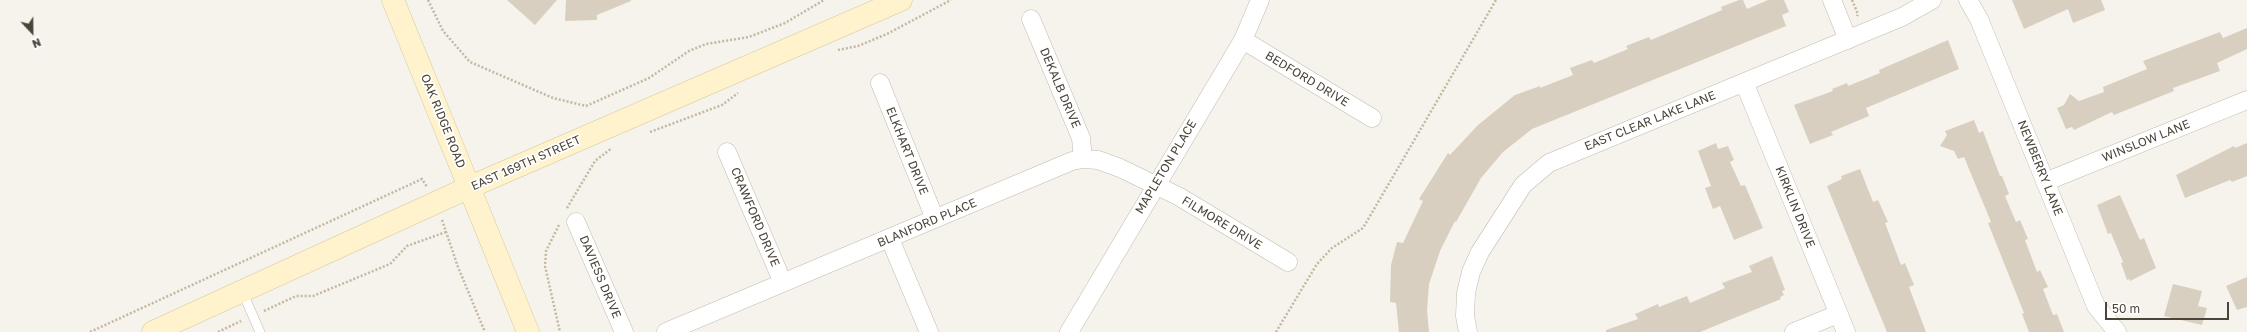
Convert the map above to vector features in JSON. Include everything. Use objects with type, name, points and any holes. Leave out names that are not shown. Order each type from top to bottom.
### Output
[{"type":"street","name":"OAK RIDGE ROAD","points":[[393,0],[528,332]]},
{"type":"street","name":"EAST 169TH STREET","points":[[153,332],[470,187],[901,0]]},
{"type":"street","name":"MAPLETON PLACE","points":[[1074,330],[1156,185],[1242,40],[1260,0]]},
{"type":"street","points":[[1832,0],[1848,40]]},
{"type":"street","name":"EAST CLEAR LAKE LANE","points":[[1468,332],[1465,316],[1466,293],[1471,272],[1495,226],[1523,185],[1533,174],[1548,162],[1848,40],[1902,17],[1932,0]]},
{"type":"street","name":"NEWBERRY LANE","points":[[1968,0],[1979,19],[2096,306],[2117,332]]},
{"type":"street","name":"DEKALB DRIVE","points":[[1031,19],[1081,138],[1083,159]]},
{"type":"street","name":"BEDFORD DRIVE","points":[[1242,40],[1372,118]]},
{"type":"street","name":"KIRKLIN DRIVE","points":[[1744,82],[1846,332]]},
{"type":"street","name":"ELKHART DRIVE","points":[[880,83],[935,219]]},
{"type":"street","name":"WINSLOW LANE","points":[[2045,182],[2247,100]]},
{"type":"street","name":"CRAWFORD DRIVE","points":[[727,152],[783,283]]},
{"type":"street","name":"BLANFORD PLACE","points":[[702,325],[783,283],[1072,161],[1083,159],[1098,160],[1156,185]]},
{"type":"street","name":"FILMORE DRIVE","points":[[1156,185],[1178,196],[1288,262]]},
{"type":"street","name":"DAVIESS DRIVE","points":[[567,218],[624,332]]},
{"type":"street","points":[[890,239],[929,332]]},
{"type":"street","points":[[1794,332],[1838,314]]},
{"type":"street","points":[[666,332],[702,325]]},
{"type":"lane","points":[[242,291],[260,332]]},
{"type":"path","points":[[428,0],[443,31],[470,62],[553,98],[586,106],[649,78],[689,51],[706,44],[749,37],[785,23],[824,0]]},
{"type":"path","points":[[835,50],[858,46],[887,34],[950,0]]},
{"type":"path","points":[[1276,332],[1317,264],[1332,248],[1363,228],[1496,0]]},
{"type":"path","points":[[1852,0],[1858,14]]},
{"type":"path","points":[[643,134],[722,105],[741,91]]},
{"type":"path","points":[[560,332],[545,266],[546,251],[567,218],[579,185],[595,161],[618,145]]},
{"type":"path","points":[[90,332],[422,179],[436,203],[484,332]]},
{"type":"path","points":[[218,332],[296,296],[313,296],[390,264],[407,246],[446,232]]},
{"type":"building","points":[[507,0],[557,0],[535,25]]},
{"type":"building","points":[[566,0],[631,1],[597,15],[597,20],[565,21]]},
{"type":"building","points":[[1739,0],[1743,0],[1747,9],[1768,0],[1784,0],[1789,12],[1782,15],[1786,26],[1532,129],[1503,152],[1481,178],[1456,222],[1455,221],[1440,251],[1429,284],[1427,310],[1429,332],[1399,332],[1396,303],[1390,302],[1391,265],[1397,242],[1403,243],[1423,201],[1419,199],[1448,153],[1450,155],[1478,125],[1515,95],[1540,86],[1540,88],[1573,75],[1570,68],[1592,60],[1594,63],[1628,49],[1626,46],[1649,37],[1651,40],[1722,10],[1721,7]]},
{"type":"building","points":[[2012,0],[2101,0],[2105,10],[2073,23],[2068,9],[2024,29]]},
{"type":"building","points":[[2247,28],[2247,49],[2217,63],[2220,71],[2173,88],[2174,91],[2114,115],[2112,112],[2074,130],[2072,127],[2066,129],[2057,108],[2064,105],[2070,94],[2079,101],[2104,92],[2103,87],[2147,69],[2143,61],[2220,32],[2223,38]]},
{"type":"building","points":[[1948,40],[1959,69],[1866,108],[1869,116],[1831,132],[1833,135],[1810,144],[1794,105],[1833,91],[1832,89],[1847,83],[1848,86],[1880,73],[1879,70]]},
{"type":"building","points":[[1974,120],[1979,133],[1983,131],[2000,176],[2002,176],[2009,194],[2005,196],[2016,222],[2020,220],[2028,239],[2025,240],[2037,272],[2040,270],[2048,287],[2043,289],[2053,315],[2057,314],[2064,332],[2029,332],[2022,314],[2024,313],[1988,223],[1991,222],[1964,157],[1958,159],[1954,151],[1940,146],[1947,135],[1945,131]]},
{"type":"building","points":[[1716,143],[1718,149],[1728,146],[1734,160],[1730,162],[1741,186],[1745,185],[1763,228],[1734,240],[1720,206],[1713,209],[1705,188],[1711,186],[1698,151]]},
{"type":"building","points":[[2247,143],[2247,176],[2232,182],[2230,180],[2185,198],[2176,175],[2234,146],[2235,148]]},
{"type":"building","points":[[1860,169],[1873,202],[1878,200],[1888,222],[1885,223],[1901,265],[1905,263],[1914,285],[1909,287],[1926,332],[1887,332],[1827,186],[1842,179],[1841,176]]},
{"type":"building","points":[[2120,195],[2140,240],[2144,238],[2156,268],[2130,281],[2129,279],[2127,280],[2121,263],[2123,262],[2111,233],[2108,234],[2097,205]]},
{"type":"building","points":[[1772,256],[1785,290],[1782,291],[1784,295],[1780,297],[1781,299],[1700,332],[1606,332],[1606,330],[1638,319],[1635,314],[1658,304],[1659,307],[1687,296],[1690,303],[1725,288],[1722,283],[1752,272],[1749,266]]},
{"type":"building","points":[[2247,277],[2247,307],[2237,310],[2226,286]]},
{"type":"building","points":[[2173,284],[2202,291],[2198,306],[2207,308],[2202,325],[2164,316]]}]
